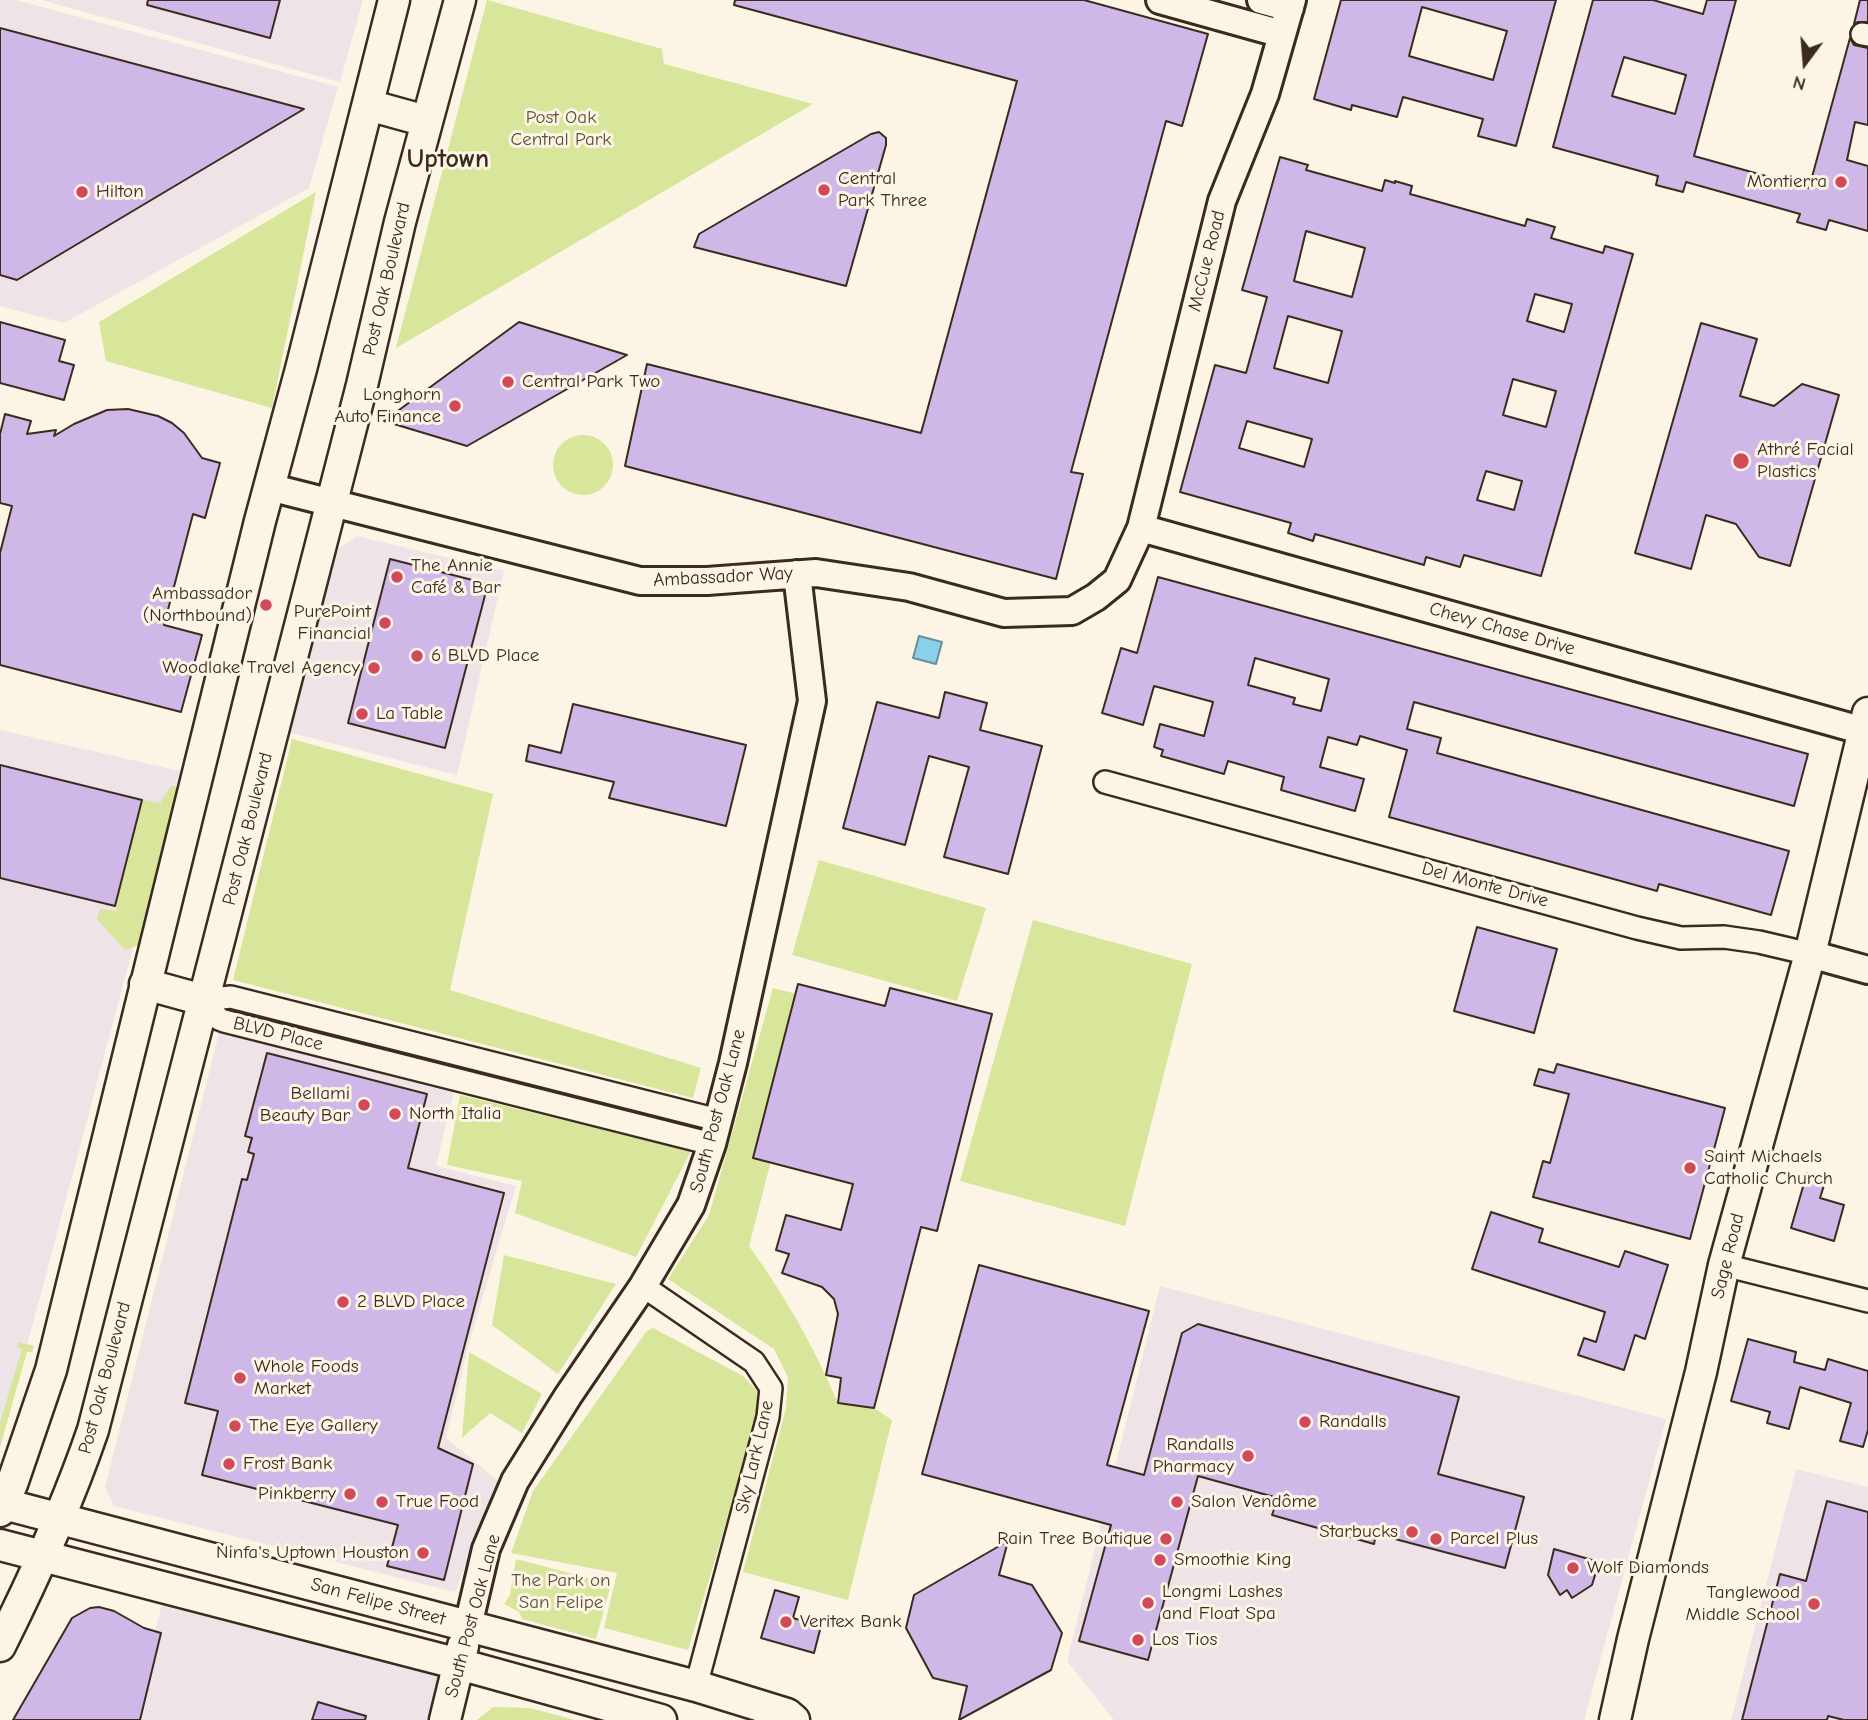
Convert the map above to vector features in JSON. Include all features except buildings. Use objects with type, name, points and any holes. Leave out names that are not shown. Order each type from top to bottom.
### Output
[{"type":"main road","points":[[1,1506],[39,1410],[51,1370],[269,487],[394,0]]},
{"type":"main road","name":"Post Oak Boulevard","points":[[0,1646],[61,1519],[93,1430],[332,503],[426,121],[460,0]]},
{"type":"main road","points":[[368,105],[426,121]]},
{"type":"main road","name":"Sage Road","points":[[1615,1720],[1701,1372],[1724,1265],[1859,786],[1866,722]]},
{"type":"main road","points":[[145,984],[203,1000]]},
{"type":"main road","name":"San Felipe Street","points":[[1,1506],[61,1519],[696,1686],[787,1714],[794,1720]]},
{"type":"main road","name":"San Felipe Street","points":[[0,1545],[459,1664],[661,1720]]},
{"type":"main road","name":"South Post Oak Lane","points":[[445,1720],[468,1626]]},
{"type":"street","points":[[1160,0],[1207,6],[1282,34]]},
{"type":"street","points":[[1261,0],[1291,4]]},
{"type":"street","name":"McCue Road","points":[[1141,528],[1222,201],[1265,94],[1291,4]]},
{"type":"street","name":"Ambassador Way","points":[[269,487],[640,581],[707,581],[816,573],[909,587],[1003,613],[1072,611],[1096,597],[1117,579],[1141,528]]},
{"type":"street","name":"Chevy Chase Drive","points":[[1141,528],[1866,722]]},
{"type":"street","name":"South Post Oak Lane","points":[[468,1626],[486,1549],[515,1481],[568,1396],[643,1286],[691,1205],[715,1132],[796,785],[812,701],[797,574]]},
{"type":"street","name":"Del Monte Drive","points":[[1105,782],[1637,929],[1681,938],[1724,937],[1759,942],[1868,970]]},
{"type":"street","name":"BLVD Place","points":[[203,1000],[219,1019],[715,1132]]},
{"type":"street","points":[[1724,1265],[1868,1301]]},
{"type":"street","name":"Sky Lark Lane","points":[[643,1286],[754,1362],[772,1388],[768,1417],[696,1686]]},
{"type":"shaded area","points":[[0,0],[16,0],[338,87],[309,188],[64,323],[0,306]]},
{"type":"shaded area","points":[[41,0],[363,0],[340,82]]},
{"type":"shaded area","points":[[357,536],[504,571],[457,775],[284,731],[333,552]]},
{"type":"shaded area","points":[[0,730],[180,771],[0,1447]]},
{"type":"shaded area","name":"2 BLVD Place","points":[[220,1029],[455,1087],[436,1166],[516,1186],[469,1343],[446,1438],[498,1481],[455,1592],[114,1506],[105,1487]]},
{"type":"shaded area","points":[[1160,1286],[1666,1419],[1584,1720],[1114,1720],[1067,1661]]},
{"type":"shaded area","name":"Tanglewood Middle School","points":[[1796,1469],[1868,1487],[1868,1720],[1731,1720]]},
{"type":"shaded area","points":[[162,1604],[438,1677],[427,1720],[133,1720]]},
{"type":"green space","name":"Post Oak Central Park","points":[[487,0],[662,49],[664,64],[813,104],[396,348]]},
{"type":"green space","points":[[316,192],[272,408],[106,361],[99,322]]},
{"type":"green space","points":[[577,435],[589,435],[605,443],[611,453],[611,477],[605,487],[589,495],[577,495],[561,487],[553,471],[553,459],[561,443]]},
{"type":"green space","points":[[292,739],[493,794],[450,990],[701,1068],[693,1098],[233,980]]},
{"type":"green space","points":[[171,786],[183,788],[142,944],[125,950],[97,919],[100,909],[118,911],[115,906],[142,800],[160,803]]},
{"type":"green space","points":[[819,860],[986,908],[957,1001],[792,955]]},
{"type":"green space","points":[[1033,920],[1192,964],[1125,1226],[960,1181]]},
{"type":"green space","points":[[773,988],[813,998],[749,1246],[798,1321],[838,1403],[874,1408],[892,1420],[848,1600],[743,1572],[786,1408],[788,1377],[774,1349],[668,1279],[709,1215]]},
{"type":"green space","points":[[460,1095],[691,1151],[636,1257],[515,1213],[522,1181],[447,1165]]},
{"type":"green space","points":[[504,1255],[616,1284],[558,1374],[492,1325]]},
{"type":"green space","points":[[653,1328],[743,1376],[757,1391],[756,1422],[688,1650],[604,1628],[617,1573],[511,1553],[533,1491],[646,1332]]},
{"type":"green space","points":[[19,1342],[34,1346],[32,1352],[27,1352],[0,1447],[0,1422],[22,1349],[17,1347]]},
{"type":"green space","points":[[469,1352],[542,1394],[522,1433],[490,1413],[462,1438]]},
{"type":"green space","name":"The Park on San Felipe","points":[[516,1559],[611,1584],[596,1639],[522,1619],[519,1612],[504,1604],[510,1595]]},
{"type":"green space","points":[[493,1707],[530,1708],[575,1720],[477,1720]]},
{"type":"water","points":[[919,636],[942,642],[936,664],[913,658]]},
{"type":"place","name":"Montierra","points":[[1841,182]]},
{"type":"place","name":"Central Park Three","points":[[824,190]]},
{"type":"place","name":"Hilton","points":[[82,192]]},
{"type":"place","name":"Central Park Two","points":[[508,382]]},
{"type":"place","name":"Longhorn Auto Finance","points":[[455,406]]},
{"type":"place","name":"Athré Facial Plastics","points":[[1741,461]]},
{"type":"place","name":"The Annie Café & Bar","points":[[397,577]]},
{"type":"place","name":"Ambassador (Northbound)","points":[[266,605]]},
{"type":"place","name":"PurePoint Financial","points":[[385,623]]},
{"type":"place","name":"6 BLVD Place","points":[[417,656]]},
{"type":"place","name":"Woodlake Travel Agency","points":[[374,668]]},
{"type":"place","name":"La Table","points":[[362,714]]},
{"type":"place","name":"Bellami Beauty Bar","points":[[364,1105]]},
{"type":"place","name":"North Italia","points":[[395,1114]]},
{"type":"place","name":"Saint Michaels Catholic Church","points":[[1690,1168]]},
{"type":"place","name":"2 BLVD Place","points":[[343,1302]]},
{"type":"place","name":"Whole Foods Market","points":[[240,1378]]},
{"type":"place","name":"Randalls","points":[[1305,1422]]},
{"type":"place","name":"The Eye Gallery","points":[[235,1426]]},
{"type":"place","name":"Randalls Pharmacy","points":[[1248,1456]]},
{"type":"place","name":"Frost Bank","points":[[229,1464]]},
{"type":"place","name":"Pinkberry","points":[[350,1494]]},
{"type":"place","name":"True Food","points":[[382,1502]]},
{"type":"place","name":"Salon Vendôme","points":[[1177,1502]]},
{"type":"place","name":"Starbucks","points":[[1412,1532]]},
{"type":"place","name":"Rain Tree Boutique","points":[[1166,1539]]},
{"type":"place","name":"Parcel Plus","points":[[1436,1539]]},
{"type":"place","name":"Ninfa's Uptown Houston","points":[[423,1553]]},
{"type":"place","name":"Smoothie King","points":[[1160,1560]]},
{"type":"place","name":"Wolf Diamonds","points":[[1573,1568]]},
{"type":"place","name":"Longmi Lashes and Float Spa","points":[[1148,1603]]},
{"type":"place","name":"Tanglewood Middle School","points":[[1814,1604]]},
{"type":"place","name":"Veritex Bank","points":[[786,1622]]},
{"type":"place","name":"Los Tios","points":[[1138,1640]]},
{"type":"district","name":"Uptown","points":[[448,160]]}]
